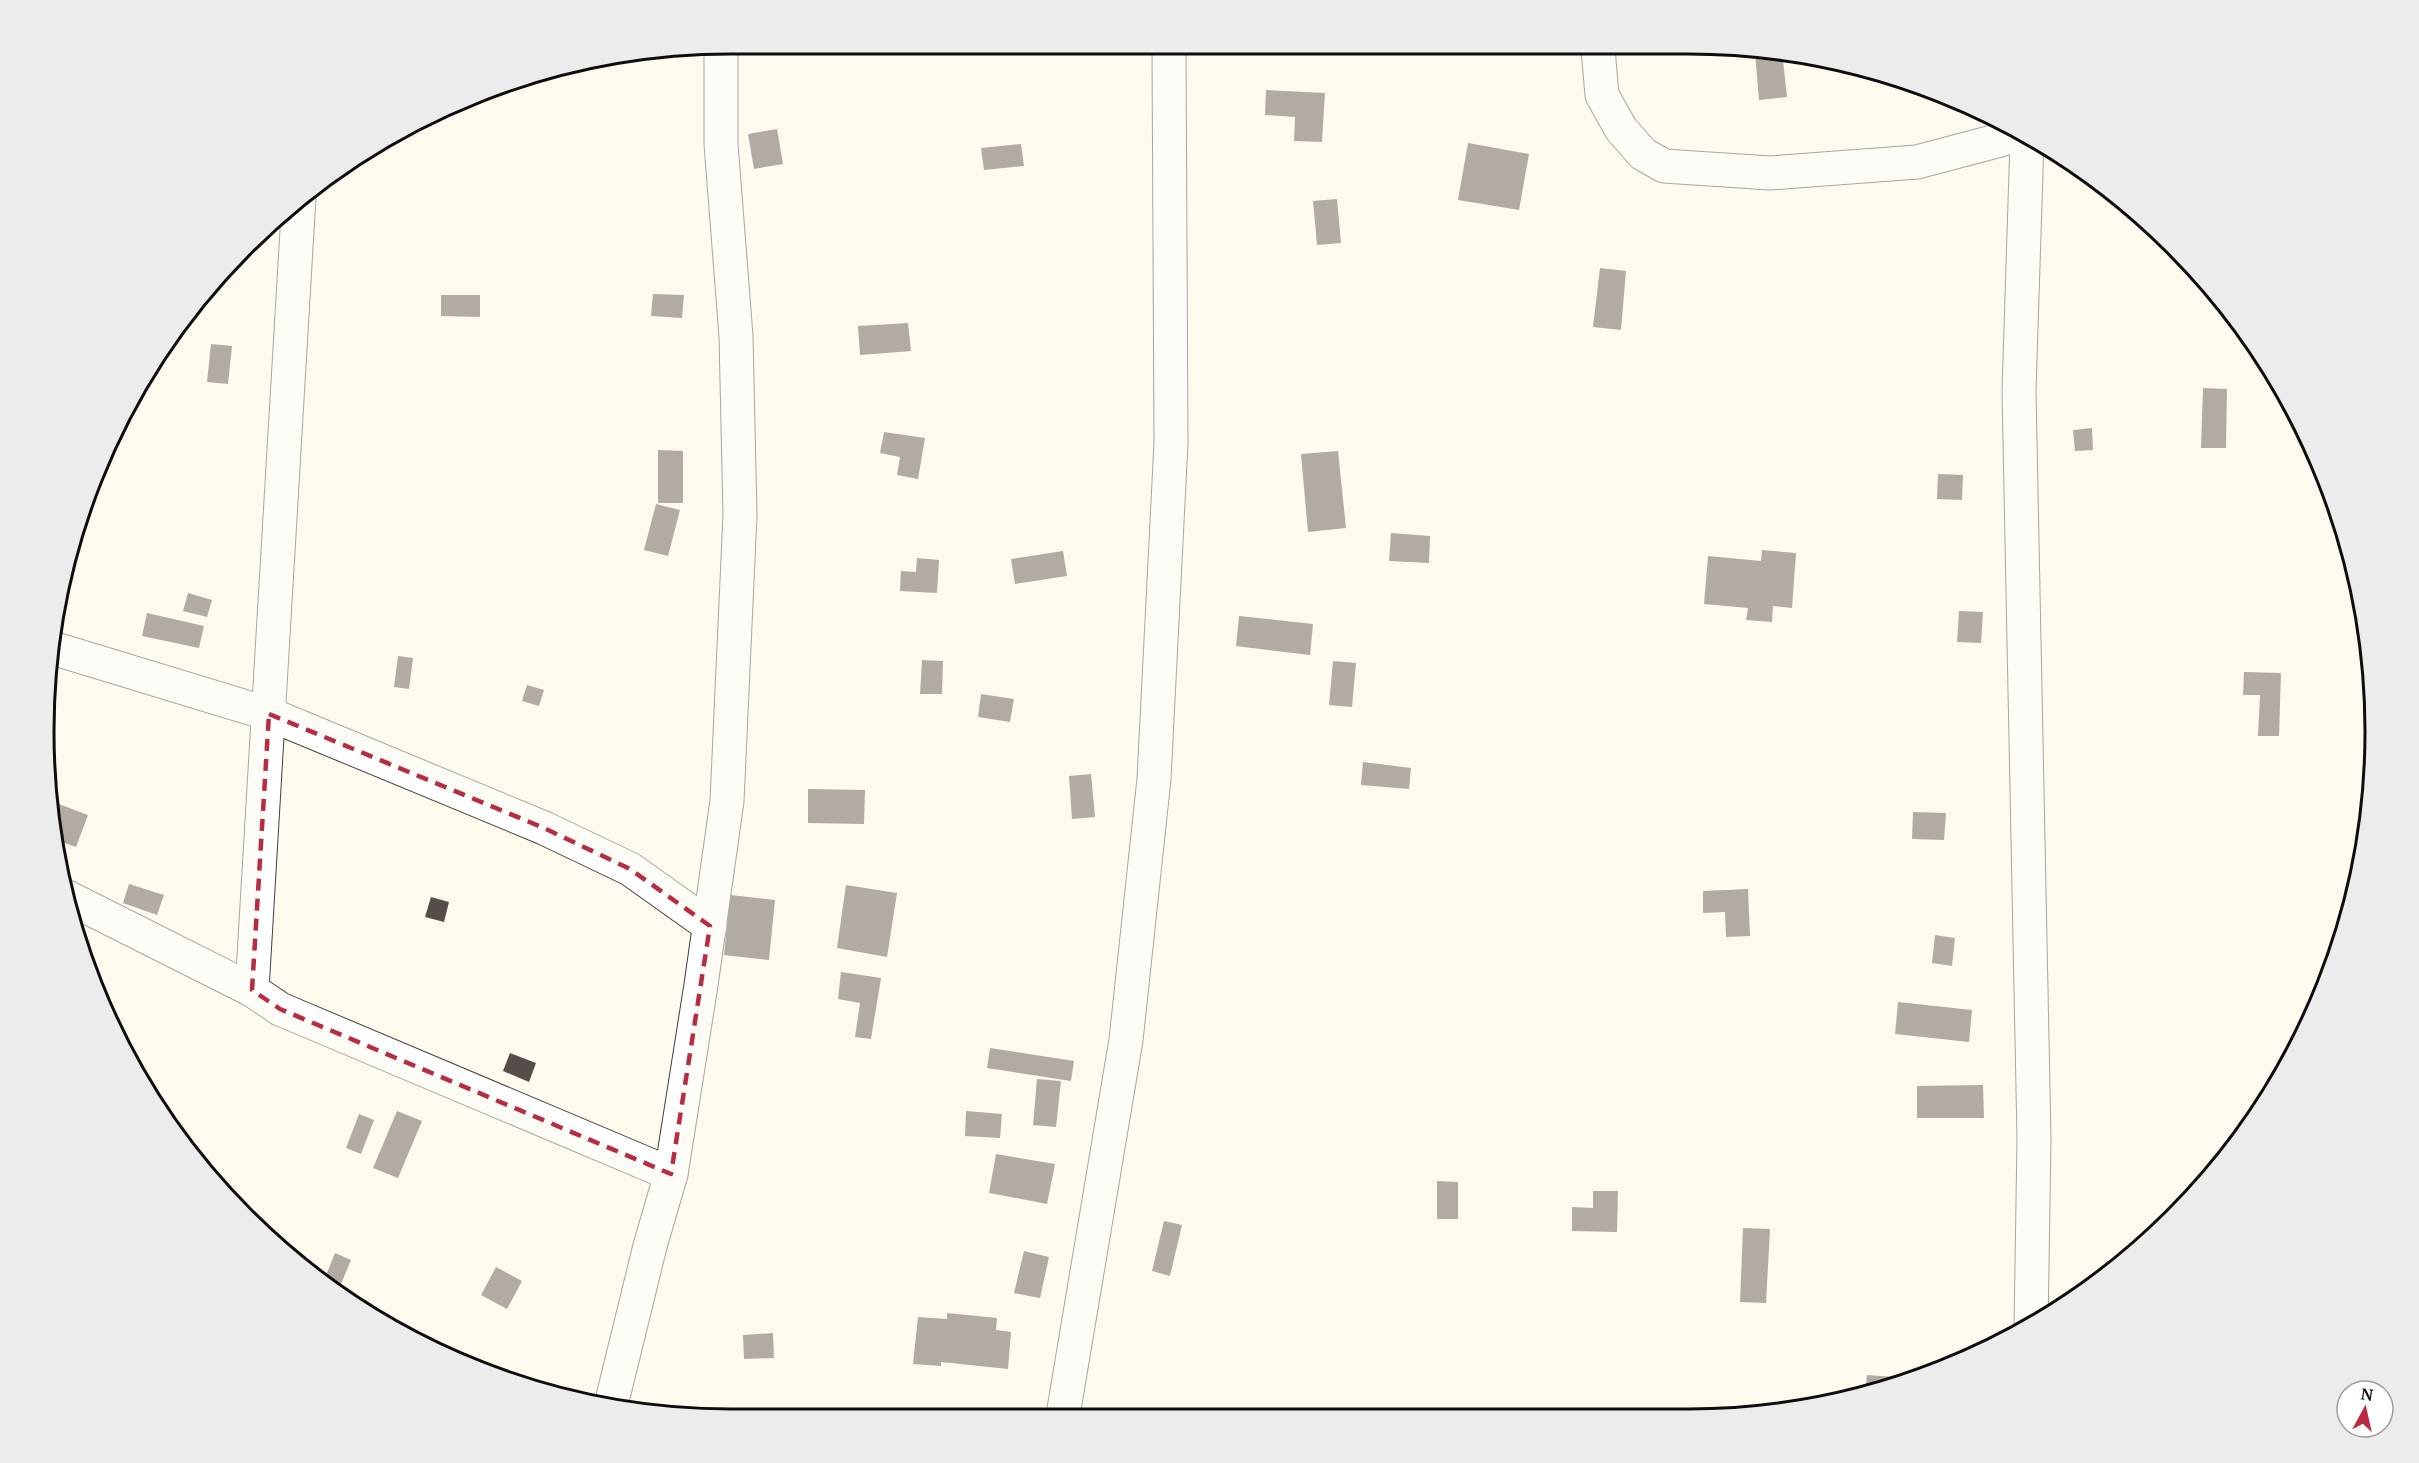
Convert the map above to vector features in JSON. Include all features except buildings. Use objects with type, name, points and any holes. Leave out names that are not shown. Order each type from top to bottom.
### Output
[{"type":"street","points":[[613,1398],[650,1246],[671,1174],[727,801],[740,515],[735,336],[721,144],[721,54]]},
{"type":"street","points":[[1065,1409],[1126,1040],[1154,779],[1170,442],[1169,54]]},
{"type":"street","points":[[1598,54],[1602,95],[1621,129],[1643,154],[1664,166],[1770,173],[1917,162],[2011,137]]},
{"type":"street","points":[[2027,145],[2019,391],[2034,1139],[2031,1315]]},
{"type":"street","points":[[252,990],[298,211]]},
{"type":"street","points":[[59,650],[269,714],[544,828],[630,869],[710,926]]},
{"type":"street","points":[[76,901],[252,990],[280,1009],[671,1174]]},
{"type":"highlighted area","points":[[269,714],[544,828],[630,869],[710,926],[671,1174],[280,1009],[252,990]]}]
